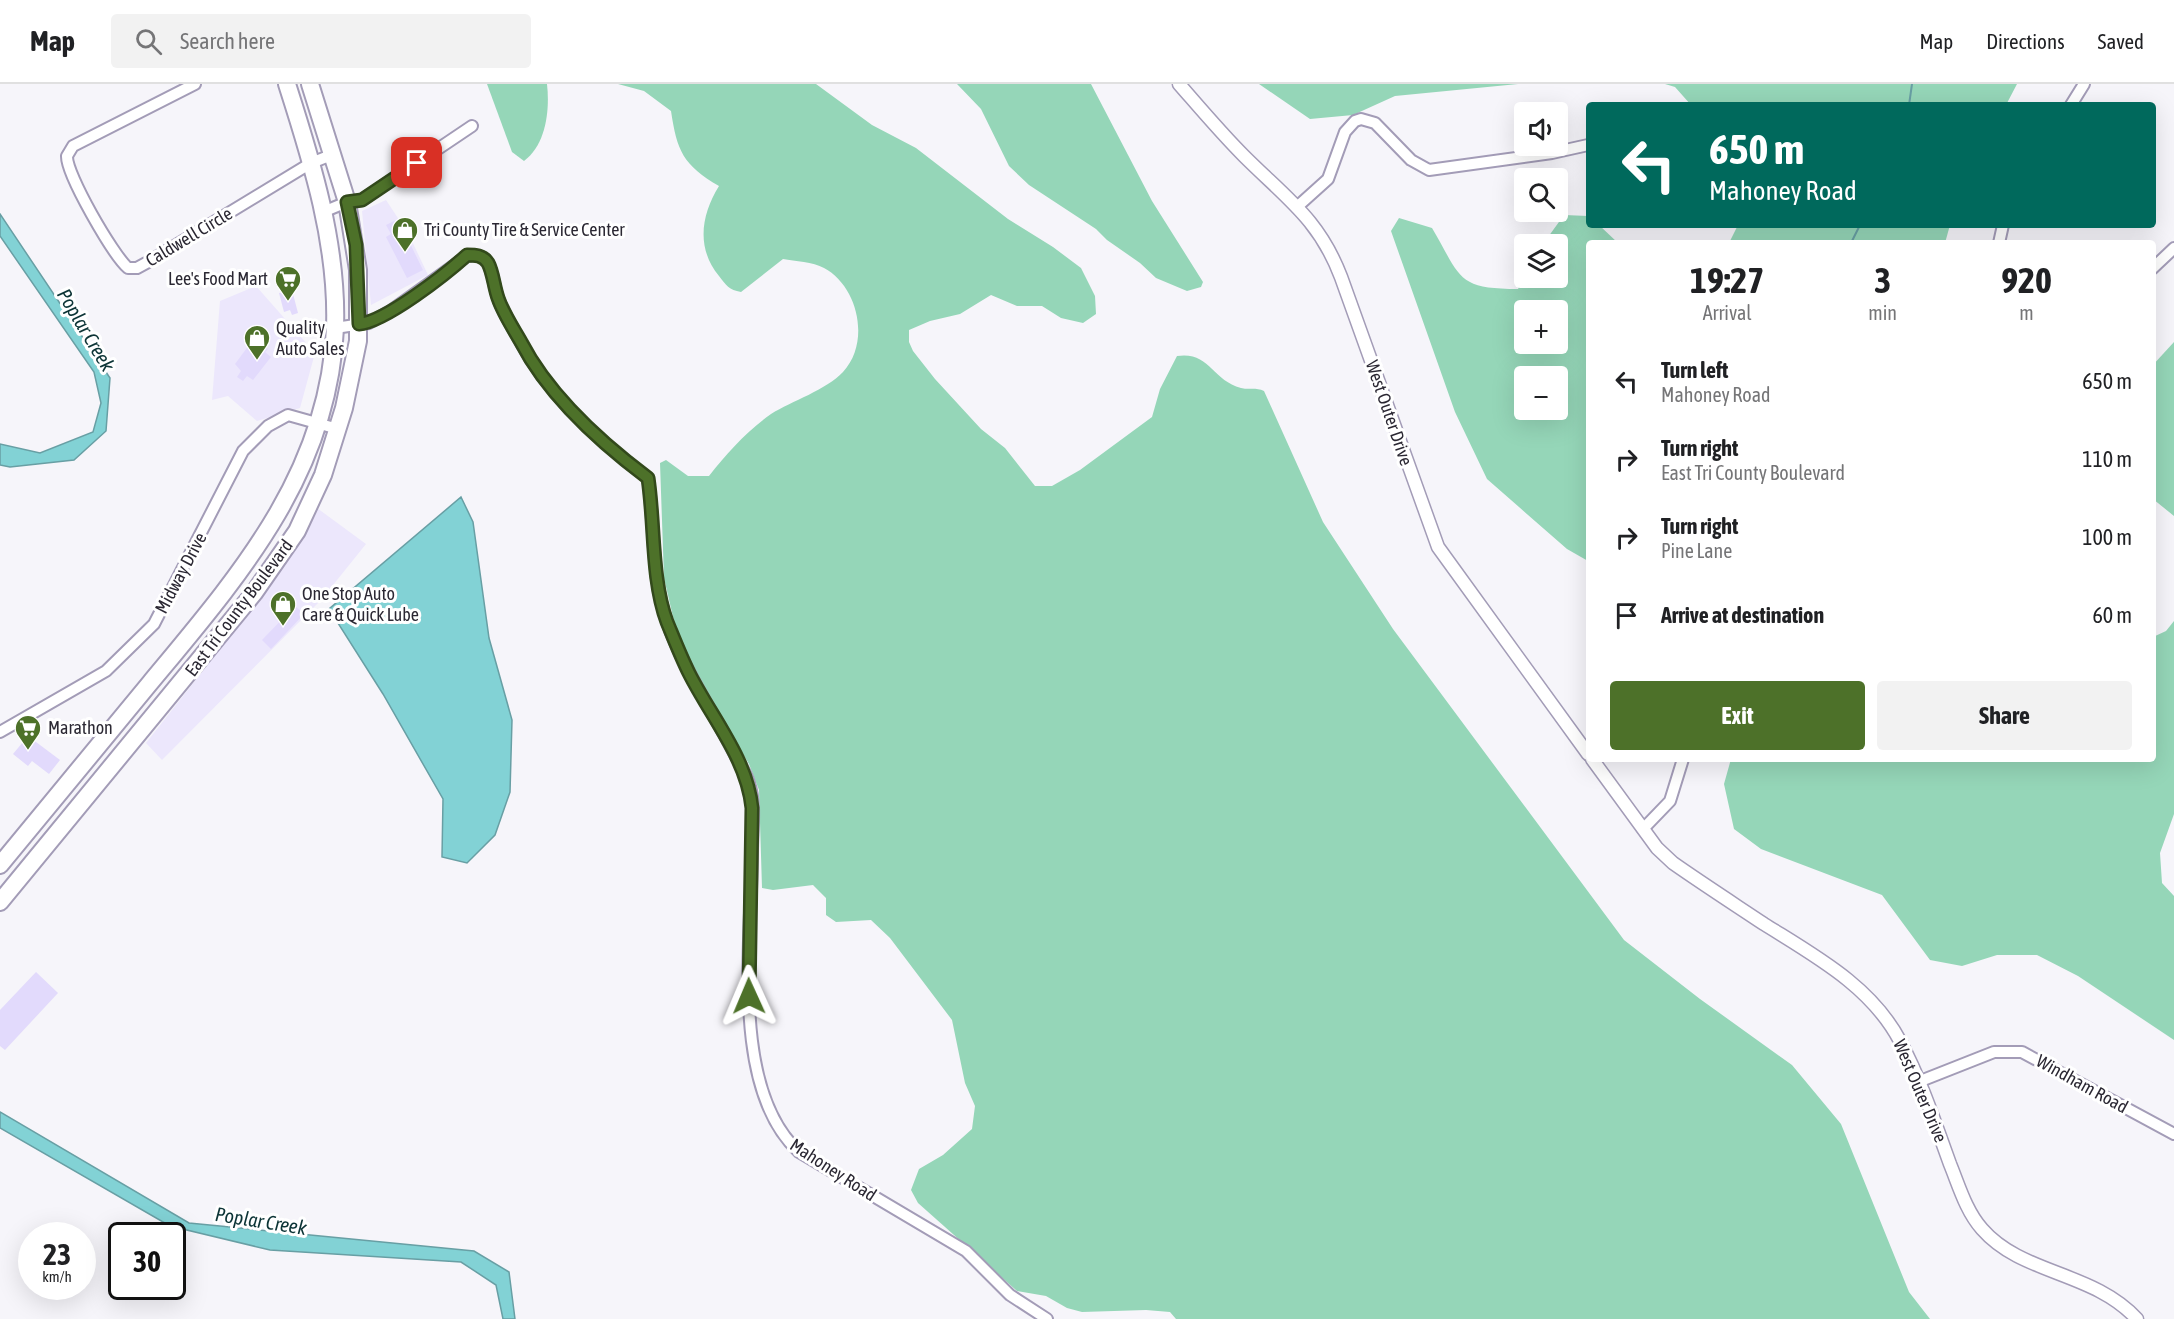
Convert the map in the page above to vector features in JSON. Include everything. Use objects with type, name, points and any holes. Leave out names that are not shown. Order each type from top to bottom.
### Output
[{"type":"highway","name":"East Tri County Boulevard","points":[[0,865],[238,576],[283,508],[318,422],[328,381],[335,328],[329,245],[311,163],[287,84]]},
{"type":"highway","name":"East Tri County Boulevard","points":[[0,902],[254,593],[297,531],[323,475],[338,429],[358,341],[359,324],[356,245],[334,154],[310,84]]},
{"type":"street","name":"Caldwell Circle","points":[[195,84],[74,146],[67,156],[70,171],[110,246],[128,268],[137,268],[148,262],[311,163],[334,154]]},
{"type":"street","name":"West Outer Drive","points":[[1179,84],[1243,155],[1298,206],[1325,242],[1336,266],[1438,547],[1586,751]]},
{"type":"street","points":[[2073,102],[2084,84]]},
{"type":"street","points":[[1298,206],[1328,179],[1345,132],[1355,121],[1361,119],[1375,123],[1411,160],[1429,170],[1552,153],[1586,145]]},
{"type":"street","points":[[323,212],[347,202],[362,200],[472,126]]},
{"type":"street","points":[[2156,265],[2174,248]]},
{"type":"street","name":"Mahoney Road","points":[[335,328],[369,323],[392,310],[467,255],[482,257],[488,262],[498,299],[539,372],[587,430],[648,478],[655,536],[656,580],[666,621],[689,672],[750,784],[752,882],[748,978],[755,1059],[764,1101],[785,1139],[799,1152],[966,1251],[1010,1295],[1047,1319]]},
{"type":"street","name":"Midway Drive","points":[[0,732],[106,671],[154,624],[243,451],[268,426],[288,416],[338,429]]},
{"type":"street","name":"West Outer Drive","points":[[1594,762],[1643,829],[1673,863],[1808,951],[1862,992],[1896,1034],[1918,1082],[1968,1207],[1982,1229],[2004,1249],[2019,1257],[2101,1289],[2119,1301],[2138,1319]]},
{"type":"street","points":[[1643,829],[1670,801],[1682,762]]},
{"type":"street","name":"Windham Road","points":[[1918,1082],[1994,1052],[2022,1052],[2174,1134]]},
{"type":"shaded area","points":[[386,200],[409,235],[428,275],[371,305],[362,211]]},
{"type":"shaded area","points":[[256,286],[315,353],[300,408],[257,421],[228,396],[212,400],[220,301]]},
{"type":"shaded area","points":[[317,508],[366,544],[321,600],[162,760],[146,743],[279,574]]},
{"type":"green space","points":[[487,84],[547,84],[548,105],[545,126],[537,146],[524,161],[512,152]]},
{"type":"green space","points":[[618,84],[816,84],[872,125],[916,148],[1008,219],[1053,247],[1081,268],[1095,296],[1096,314],[1083,323],[1061,318],[1042,306],[1017,306],[991,295],[960,314],[930,321],[909,330],[909,342],[913,351],[935,379],[981,429],[1005,448],[1035,486],[1052,486],[1080,470],[1152,417],[1160,389],[1177,356],[1188,356],[1204,362],[1231,384],[1241,388],[1264,391],[1323,522],[1393,629],[1624,940],[1700,999],[1792,1065],[1841,1124],[1909,1292],[1930,1319],[1176,1319],[1170,1312],[1146,1310],[1082,1312],[1067,1308],[1046,1296],[1017,1291],[918,1203],[911,1190],[919,1169],[943,1155],[972,1129],[975,1106],[965,1083],[952,1020],[890,938],[871,920],[836,922],[826,915],[826,898],[813,885],[773,890],[762,888],[759,790],[749,764],[713,705],[677,634],[664,578],[660,463],[666,460],[688,476],[709,476],[738,443],[771,414],[828,384],[843,372],[852,360],[857,346],[857,316],[852,301],[836,276],[820,266],[809,263],[783,259],[741,292],[733,290],[726,284],[712,265],[704,243],[708,208],[719,186],[697,171],[684,156],[676,137],[671,111],[644,91]]},
{"type":"green space","points":[[957,84],[1091,84],[1152,201],[1203,282],[1201,287],[1187,291],[1156,278],[1096,229],[1029,185],[1009,166],[981,109]]},
{"type":"green space","points":[[1259,84],[1518,84],[1395,96],[1353,115],[1310,119]]},
{"type":"green space","points":[[1665,84],[2017,84],[2008,102],[1688,102],[1675,87]]},
{"type":"green space","points":[[1568,215],[1586,216],[1586,228],[1602,228],[1615,240],[1586,240],[1586,560],[1567,549],[1487,479],[1455,412],[1391,231],[1399,218],[1432,228],[1456,269],[1471,283],[1518,289],[1568,288],[1568,234],[1550,234],[1559,222],[1568,222]]},
{"type":"green space","points":[[1736,228],[1949,228],[1946,240],[1730,240]]},
{"type":"green space","points":[[2174,342],[2174,516],[2156,501],[2156,362]]},
{"type":"green space","points":[[2174,621],[2174,814],[2160,853],[2162,883],[2174,896],[2174,1040],[2078,976],[2037,955],[1997,955],[1962,966],[1930,960],[1882,895],[1761,849],[1734,829],[1724,784],[1730,762],[2156,762],[2156,636],[2166,631]]},
{"type":"water","name":"Poplar Creek","points":[[0,214],[110,378],[106,431],[74,460],[10,467],[0,465],[0,444],[40,453],[93,432],[101,403],[94,372],[0,236]]},
{"type":"water","points":[[461,497],[473,522],[489,638],[512,720],[510,792],[495,835],[467,863],[442,857],[443,799],[383,694],[329,609]]},
{"type":"water","name":"Poplar Creek","points":[[0,1112],[189,1223],[474,1251],[509,1272],[515,1319],[503,1319],[496,1285],[461,1262],[270,1250],[186,1230],[186,1222],[163,1222],[0,1128]]},
{"type":"building","name":"Tri County Tire & Service Center","points":[[398,219],[423,270],[407,278],[386,237],[391,234],[386,225]]},
{"type":"building","name":"Lee's Food Mart","points":[[292,290],[298,313],[292,315],[290,310],[284,312],[279,293]]},
{"type":"building","name":"Quality Auto Sales","points":[[252,341],[259,347],[262,344],[268,349],[265,352],[271,357],[253,380],[247,376],[243,381],[237,377],[241,371],[235,364]]},
{"type":"building","name":"One Stop Auto Care & Quick Lube","points":[[295,606],[304,614],[271,649],[262,640]]},
{"type":"building","points":[[28,736],[60,760],[49,774],[32,761],[28,766],[13,754]]},
{"type":"building","points":[[36,972],[58,993],[5,1050],[0,1046],[0,1010]]},
{"type":"waterway","points":[[1909,102],[1912,84]]},
{"type":"waterway","points":[[1852,240],[1858,228]]},
{"type":"place","name":"Tri County Tire & Service Center","points":[[405,253]]},
{"type":"place","name":"Lee's Food Mart","points":[[288,302]]},
{"type":"place","name":"Quality Auto Sales","points":[[257,361]]},
{"type":"place","name":"One Stop Auto Care & Quick Lube","points":[[283,627]]},
{"type":"place","name":"Marathon","points":[[28,751]]},
{"type":"route","points":[[417,163],[362,200],[347,202],[356,245],[359,324],[369,323],[392,310],[454,267],[467,255],[482,257],[488,262],[498,299],[528,357],[576,413],[587,430],[648,478],[655,536],[656,580],[666,621],[689,672],[750,784],[752,882],[749,996]]}]
